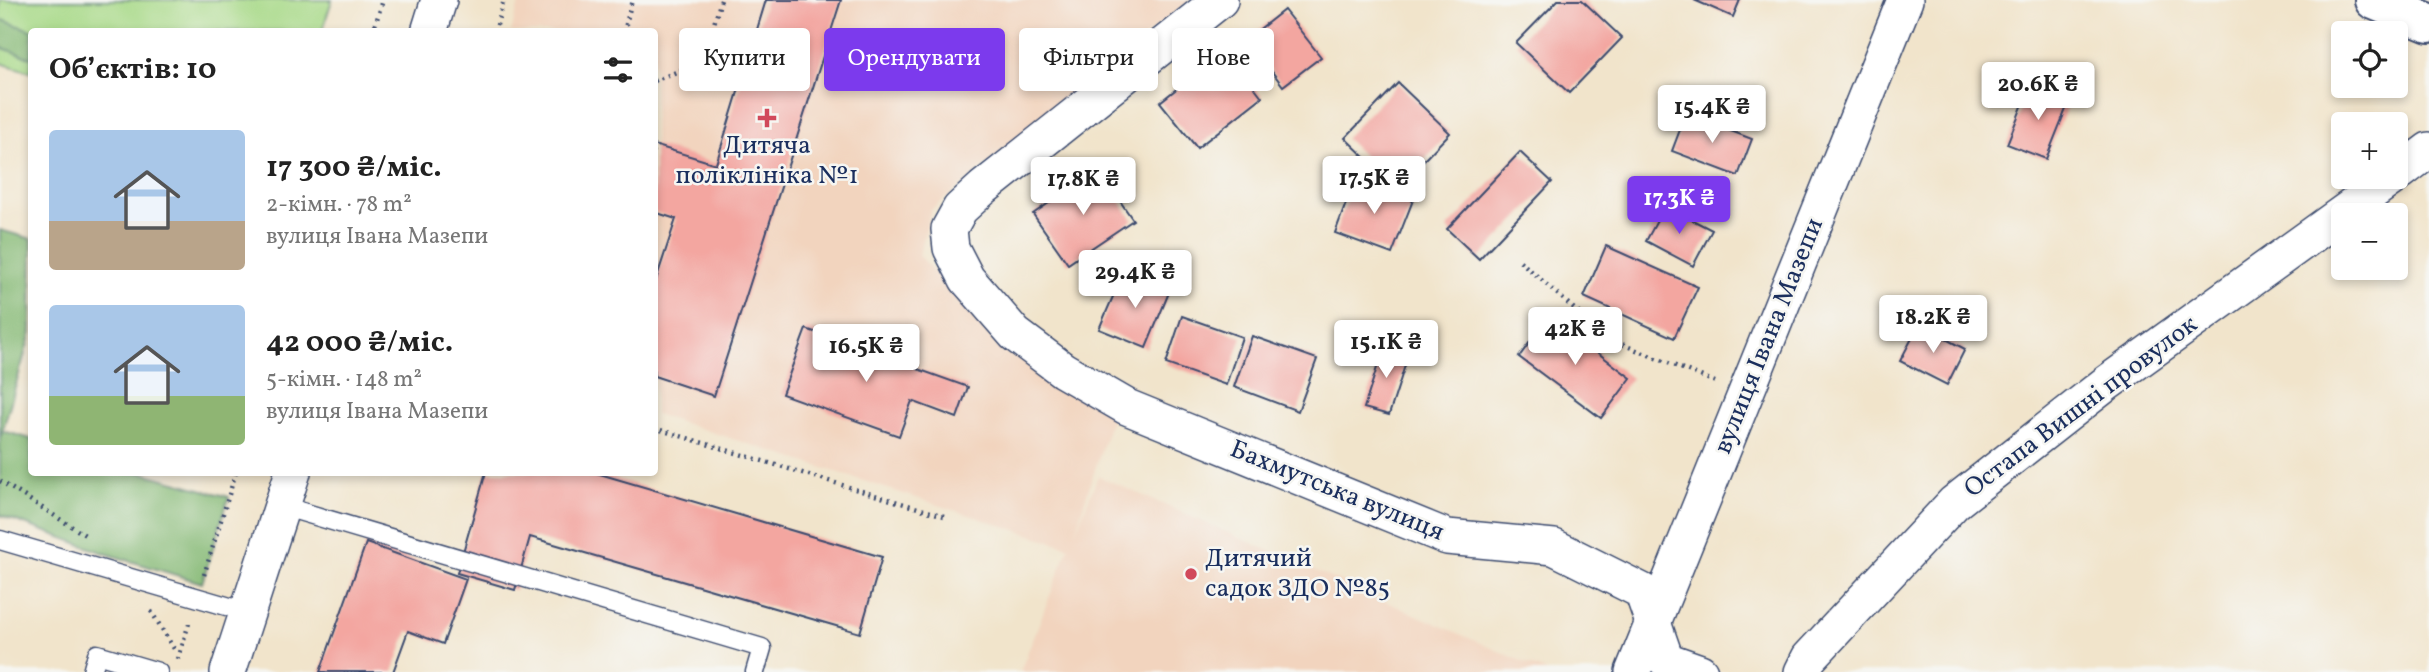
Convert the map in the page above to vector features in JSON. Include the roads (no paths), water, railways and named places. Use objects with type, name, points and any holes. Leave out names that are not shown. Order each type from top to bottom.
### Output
[{"type":"street","points":[[430,28],[439,0]]},
{"type":"street","name":"Бахмутська вулиця","points":[[1220,0],[960,209],[948,229],[951,248],[967,279],[1015,334],[1063,370],[1127,407],[1447,537],[1554,547],[1642,592],[1666,660],[1700,672]]},
{"type":"street","name":"вулиця Івана Мазепи","points":[[1633,672],[1905,0]]},
{"type":"street","points":[[2374,0],[2429,23]]},
{"type":"street","name":"Остапа Вишні провулок","points":[[2408,166],[2429,150]]},
{"type":"street","name":"Остапа Вишні провулок","points":[[1802,672],[1809,658],[1954,503],[2107,383],[2376,189]]},
{"type":"street","points":[[228,672],[292,476]]},
{"type":"lane","points":[[282,506],[762,648],[755,672]]},
{"type":"lane","points":[[0,540],[247,612]]},
{"type":"lane","points":[[92,672],[97,654],[158,672]]},
{"type":"place","name":"Дитяча поліклініка №1","points":[[767,118]]},
{"type":"place","name":"Дитячий садок ЗДО №85","points":[[1191,574]]}]
